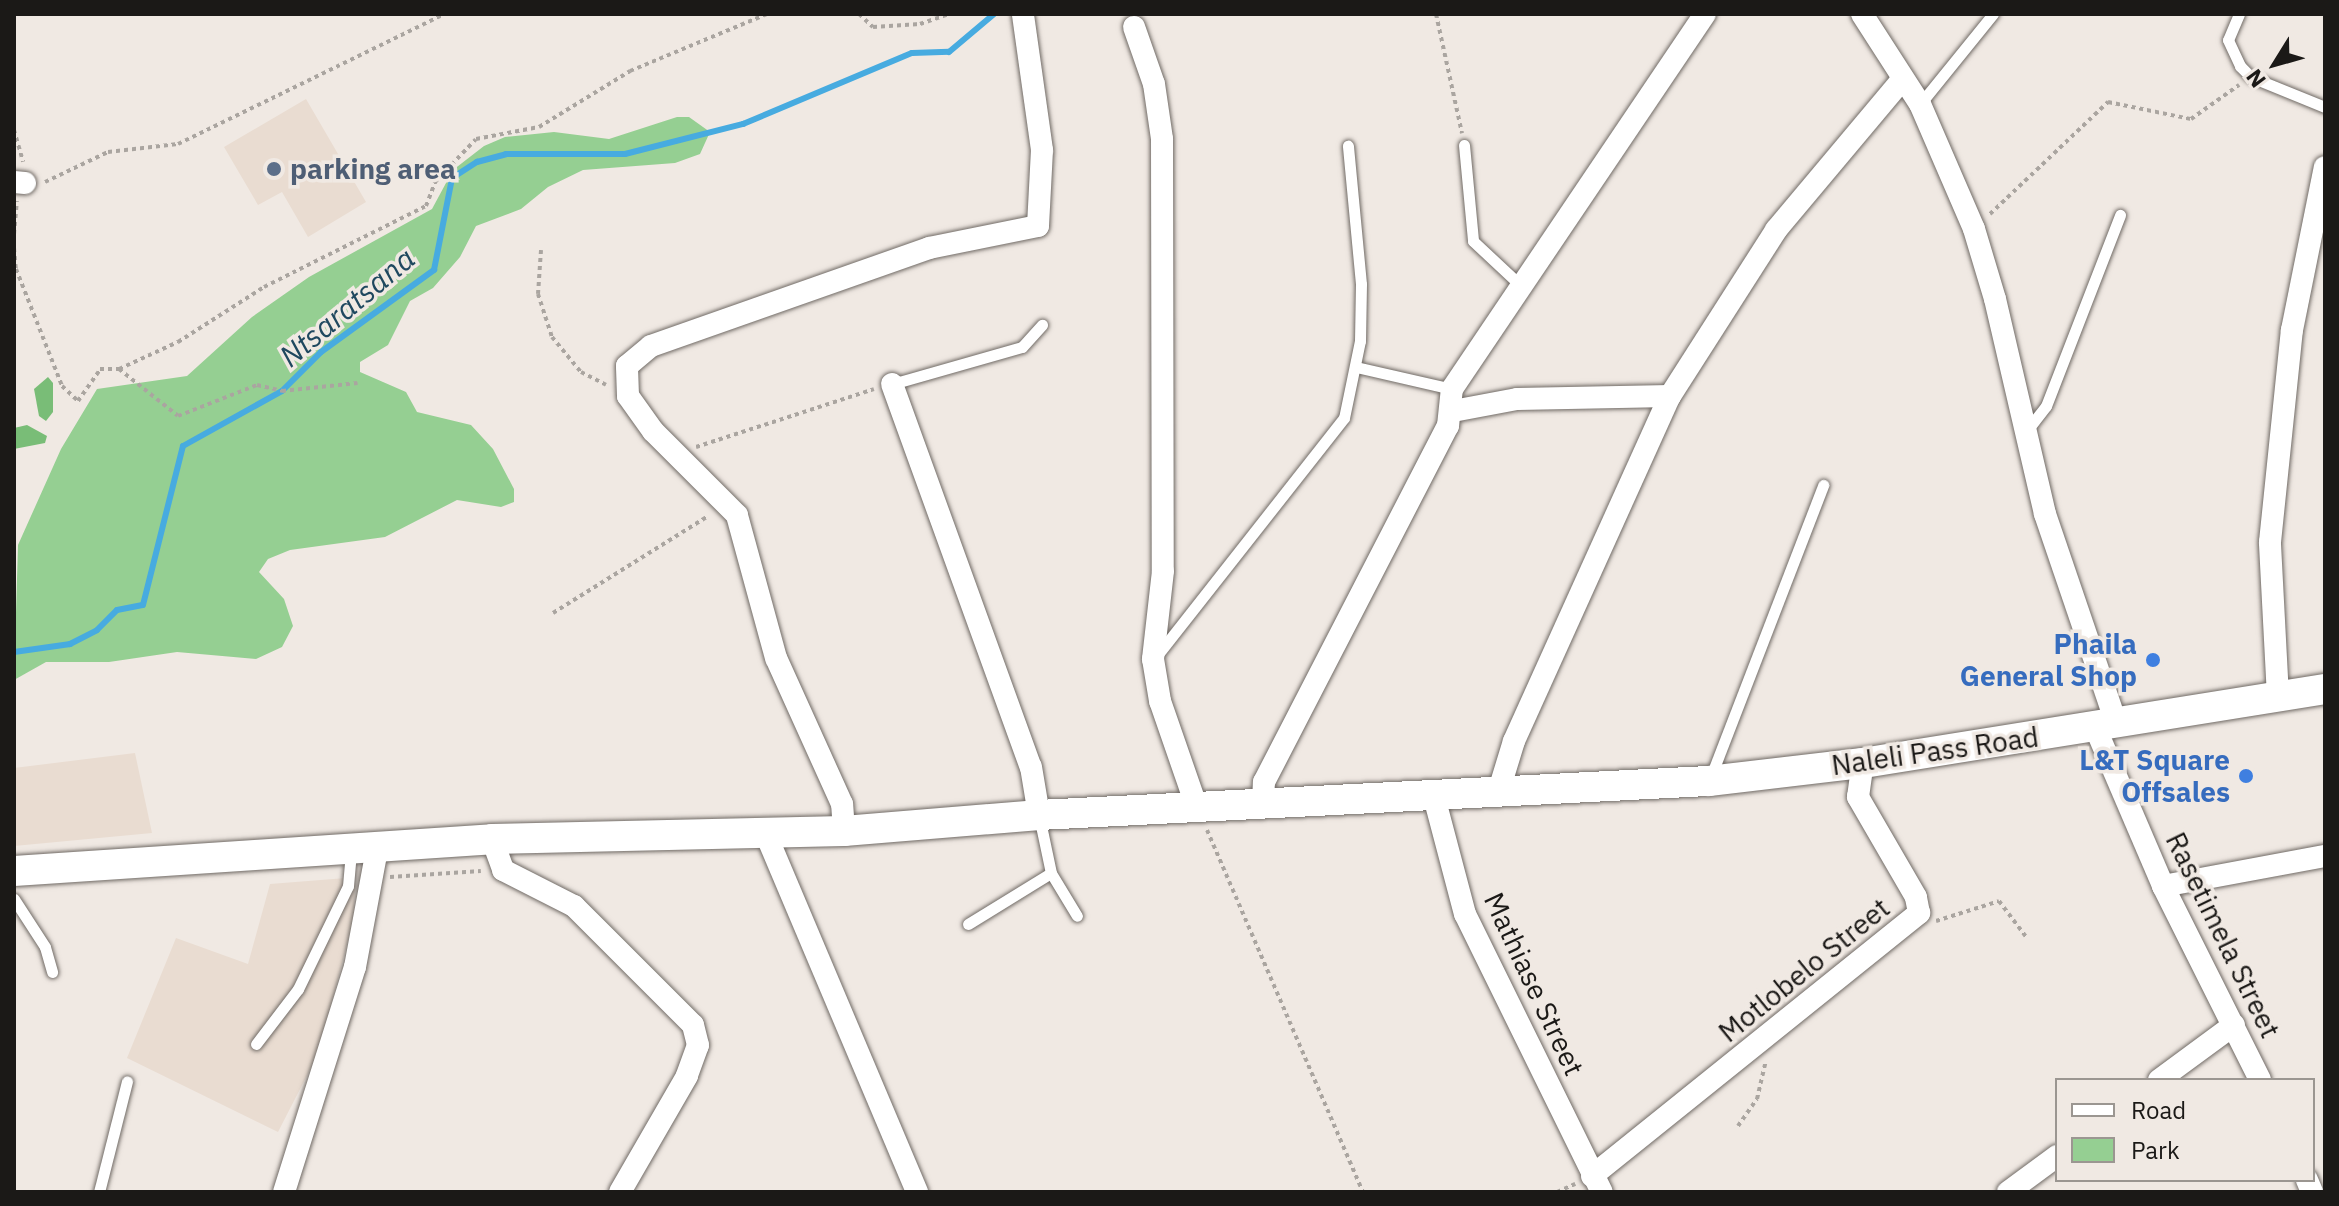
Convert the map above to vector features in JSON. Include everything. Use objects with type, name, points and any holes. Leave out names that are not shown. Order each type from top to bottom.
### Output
[{"type":"main road","name":"Naleli Pass Road","points":[[14,871],[364,850],[492,839],[844,831],[1039,815],[1198,811],[1433,793],[1709,781],[1863,763],[2325,689]]},
{"type":"street","points":[[844,831],[842,804],[776,658],[744,532],[727,505],[674,455],[628,396],[627,366],[651,346],[929,248],[1038,226],[1042,150],[1023,14]]},
{"type":"street","points":[[1263,807],[1264,782],[1453,411],[1452,389],[1519,284],[1705,14]]},
{"type":"street","name":"Rasetimela Street","points":[[1862,14],[1920,104],[1974,229],[2028,429],[2045,514],[2105,725],[2163,886],[2259,1078]]},
{"type":"street","points":[[1134,27],[1154,84],[1162,139],[1163,571],[1153,659],[1160,701],[1198,811]]},
{"type":"street","points":[[1499,790],[1514,741],[1670,396],[1776,230],[1902,80]]},
{"type":"street","points":[[2278,697],[2270,542],[2292,330],[2325,167]]},
{"type":"street","points":[[892,384],[1031,767],[1039,815]]},
{"type":"street","points":[[1453,411],[1517,399],[1670,396]]},
{"type":"street","name":"Motlobelo Street","points":[[1597,1184],[1919,913],[1916,897],[1858,797],[1863,763]]},
{"type":"street","name":"Mathiase Street","points":[[1433,793],[1465,914],[1597,1184]]},
{"type":"street","points":[[765,832],[917,1192]]},
{"type":"street","points":[[492,839],[503,870],[574,906],[693,1025],[698,1045],[687,1076],[620,1192]]},
{"type":"street","points":[[284,1192],[351,980],[373,881],[364,850]]},
{"type":"street","points":[[2163,886],[2325,856]]},
{"type":"street","points":[[2162,1078],[2234,1025]]},
{"type":"street","points":[[2008,1192],[2055,1157]]},
{"type":"lane","points":[[1920,104],[1993,14]]},
{"type":"lane","points":[[2239,14],[2228,40],[2251,77],[2325,107]]},
{"type":"lane","points":[[1464,145],[1473,241],[1519,284]]},
{"type":"lane","points":[[1153,659],[1166,650],[1344,418],[1356,367],[1361,284],[1348,146]]},
{"type":"lane","points":[[2028,429],[2046,406],[2084,295],[2120,215]]},
{"type":"lane","points":[[892,384],[1022,347],[1042,325]]},
{"type":"lane","points":[[1356,367],[1452,389]]},
{"type":"lane","points":[[1709,781],[1823,485]]},
{"type":"lane","points":[[1039,815],[1051,873],[1077,916]]},
{"type":"lane","points":[[256,1044],[298,989],[364,850]]},
{"type":"lane","points":[[968,924],[1051,873]]},
{"type":"lane","points":[[14,899],[45,947],[52,972]]},
{"type":"lane","points":[[99,1192],[127,1081]]},
{"type":"path","points":[[18,186],[48,182],[108,152],[178,144],[445,14]]},
{"type":"path","points":[[14,248],[16,269],[62,386],[78,401],[100,369],[119,369],[178,342],[264,287],[426,206],[435,182],[476,139],[539,127],[630,71],[767,14]]},
{"type":"path","points":[[859,14],[873,27],[920,24],[949,14]]},
{"type":"path","points":[[1436,14],[1464,145]]},
{"type":"path","points":[[1974,229],[2108,102],[2191,119],[2251,77]]},
{"type":"path","points":[[14,130],[19,206],[14,234]]},
{"type":"path","points":[[541,250],[538,294],[552,337],[581,372],[601,384],[628,388]]},
{"type":"path","points":[[119,369],[178,416],[257,385],[282,391],[358,383]]},
{"type":"path","points":[[674,455],[892,384]]},
{"type":"path","points":[[553,613],[727,505]]},
{"type":"path","points":[[1198,811],[1363,1192]]},
{"type":"path","points":[[373,881],[434,871],[503,870]]},
{"type":"path","points":[[1919,913],[1943,922],[1999,901],[2027,938]]},
{"type":"path","points":[[1738,1126],[1766,1079],[1760,1044]]},
{"type":"shaded area","name":"parking area","points":[[306,99],[366,202],[308,237],[282,192],[258,205],[224,147]]},
{"type":"shaded area","points":[[135,753],[152,833],[14,846],[14,768]]},
{"type":"shaded area","points":[[346,878],[355,880],[354,917],[329,1013],[317,1056],[278,1132],[127,1058],[176,938],[248,964],[270,884]]},
{"type":"green space","points":[[677,117],[689,117],[710,132],[700,154],[675,163],[583,170],[548,187],[521,209],[476,226],[460,257],[433,288],[410,301],[388,345],[360,362],[360,372],[406,392],[417,412],[471,425],[493,449],[514,489],[514,502],[501,507],[457,500],[385,537],[290,550],[268,559],[259,572],[284,599],[293,626],[282,647],[256,659],[177,652],[109,662],[46,662],[14,680],[18,545],[61,449],[97,389],[187,376],[252,317],[309,277],[432,209],[453,170],[484,146],[505,137],[554,132],[609,139]]},
{"type":"green space","points":[[48,377],[53,383],[53,412],[46,421],[39,416],[34,389]]},
{"type":"green space","points":[[27,425],[47,436],[45,443],[14,449],[14,428]]},
{"type":"waterway","name":"Ntsaratsana","points":[[14,652],[70,644],[97,630],[117,610],[143,605],[183,446],[282,391],[321,352],[434,270],[452,178],[477,162],[506,154],[625,154],[743,124],[912,53],[949,52],[994,14]]},
{"type":"place","name":"parking area","points":[[274,169]]},
{"type":"place","name":"Phaila General Shop","points":[[2153,660]]},
{"type":"place","name":"L&T Square Offsales","points":[[2246,776]]}]
